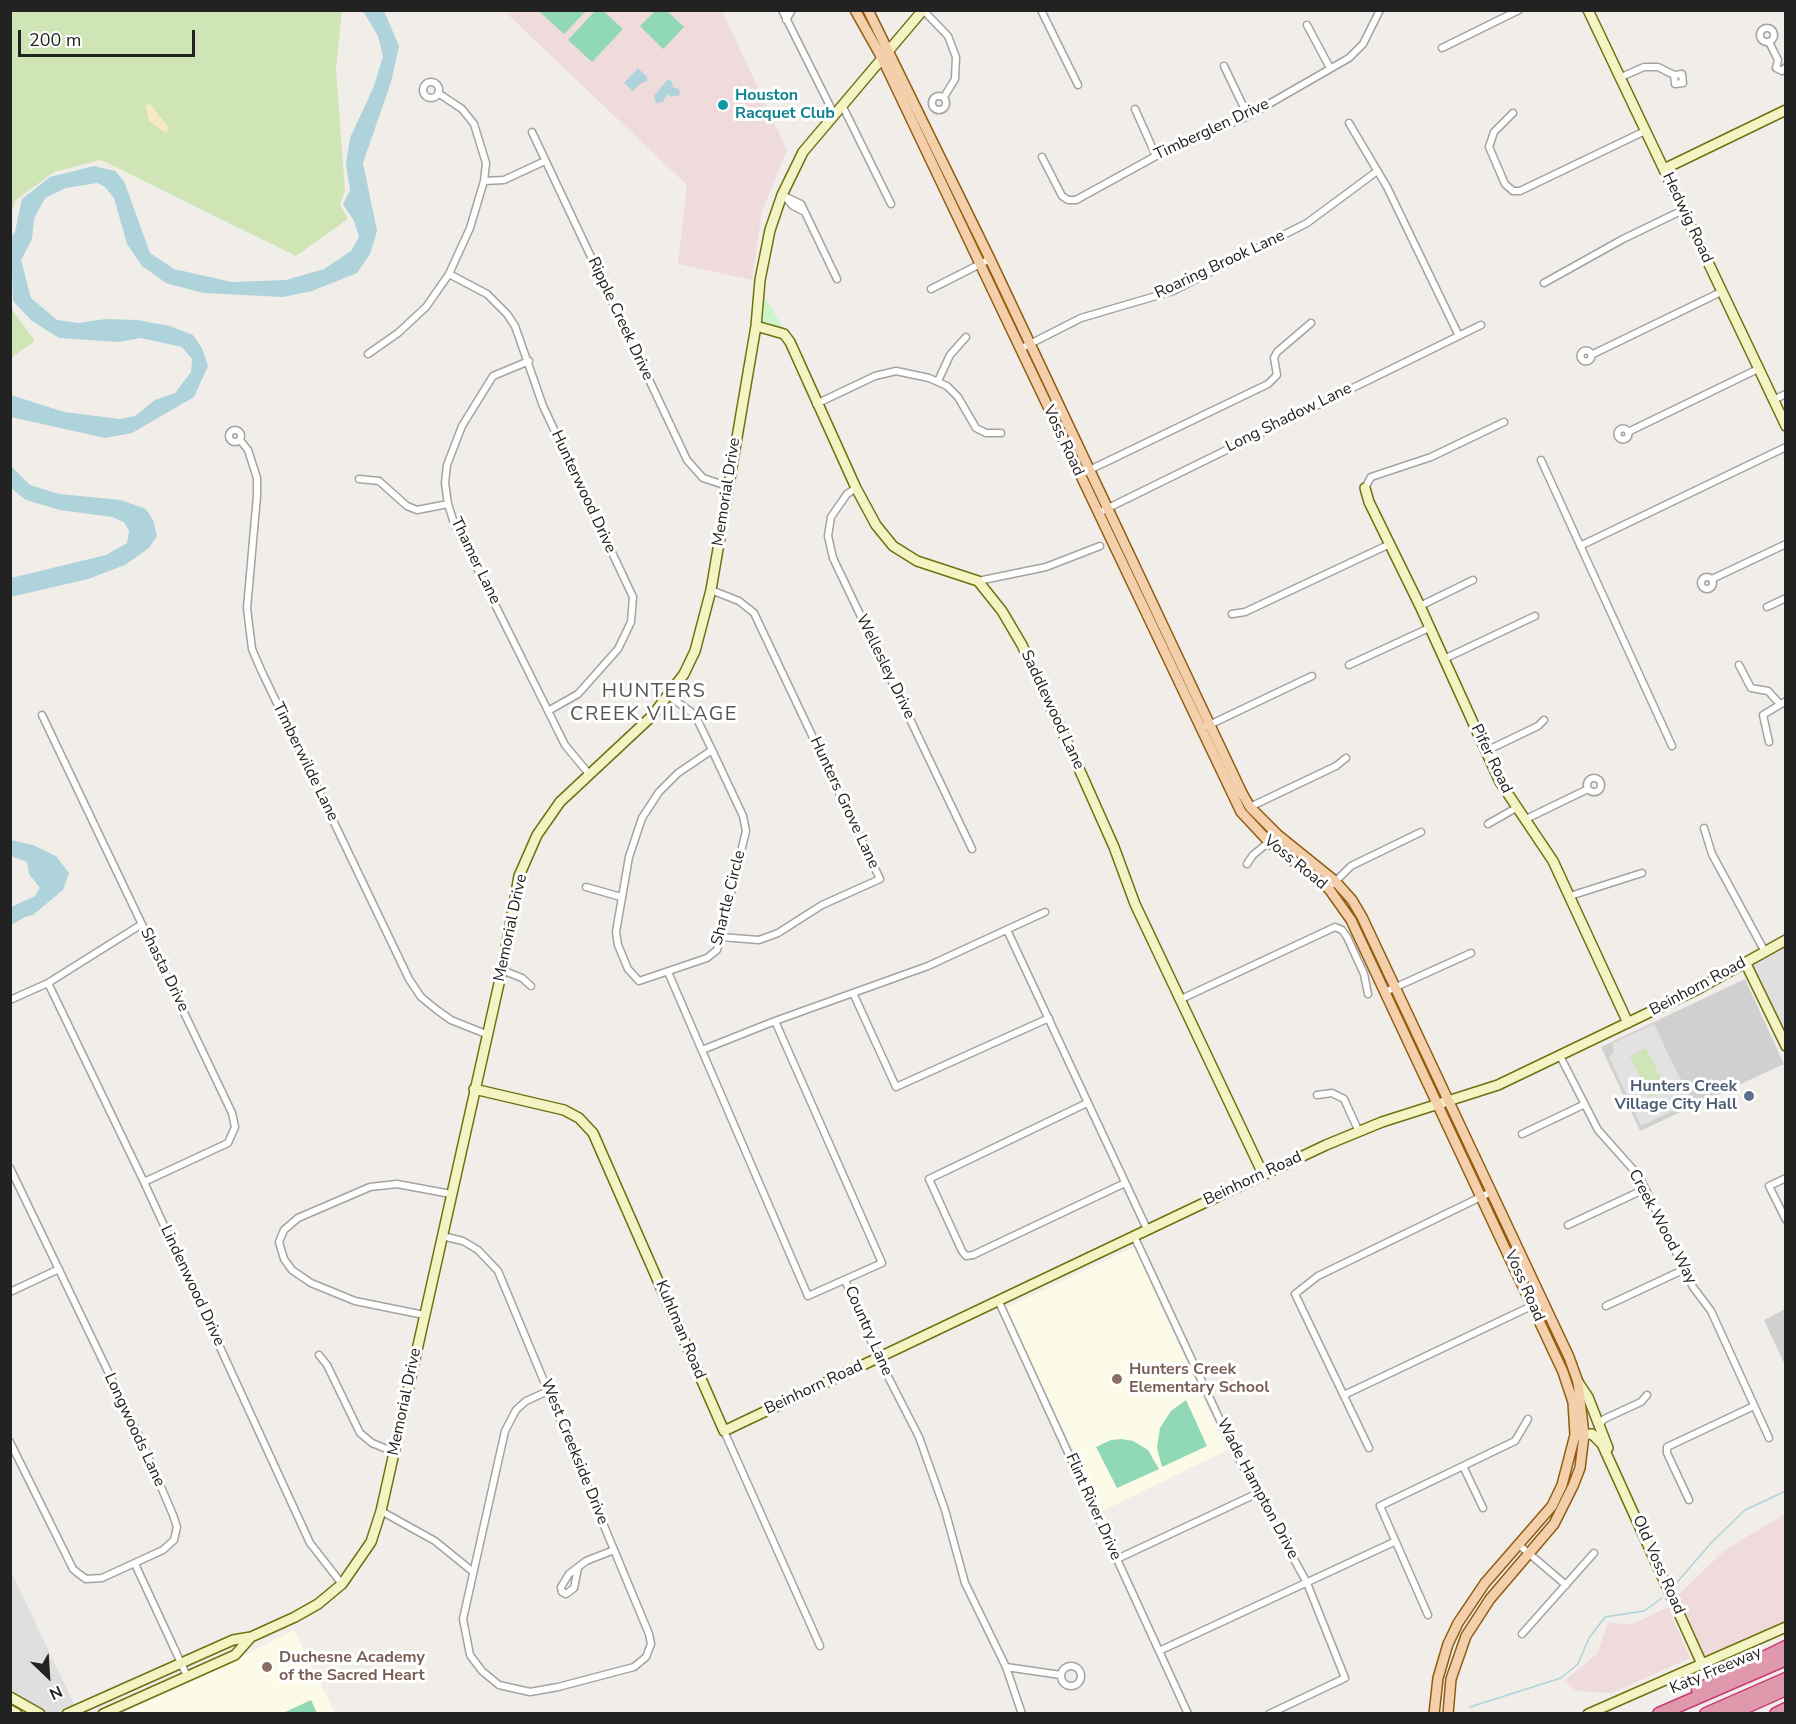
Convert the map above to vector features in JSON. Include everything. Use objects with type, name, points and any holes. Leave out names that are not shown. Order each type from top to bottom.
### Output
[{"type":"highway","points":[[1662,1712],[1713,1681],[1785,1647]]},
{"type":"highway","name":"Katy Freeway","points":[[1662,1712],[1785,1659]]},
{"type":"highway","points":[[1706,1713],[1785,1679]]},
{"type":"highway","points":[[1730,1713],[1785,1689]]},
{"type":"highway","points":[[1776,1713],[1785,1709]]},
{"type":"main road","name":"Voss Road","points":[[855,10],[886,55],[990,259],[1242,793],[1250,807],[1278,835],[1335,880],[1362,917],[1389,990]]},
{"type":"main road","name":"Voss Road","points":[[868,10],[980,264],[1240,812],[1269,842],[1329,889],[1351,920],[1389,990],[1486,1194],[1563,1372],[1573,1402],[1583,1435],[1570,1458],[1557,1495],[1552,1506],[1485,1583],[1458,1623],[1448,1644],[1438,1678],[1434,1713]]},
{"type":"main road","points":[[1048,410],[1059,405]]},
{"type":"main road","points":[[1140,601],[1150,597]]},
{"type":"main road","points":[[1173,670],[1183,666]]},
{"type":"main road","points":[[1233,797],[1242,793]]},
{"type":"main road","name":"Voss Road","points":[[1449,1710],[1451,1678],[1471,1628],[1490,1599],[1554,1524],[1580,1468],[1583,1435],[1578,1382],[1542,1301],[1486,1194]]},
{"type":"main road","points":[[1458,1623],[1471,1628]]},
{"type":"street","points":[[782,10],[834,114]]},
{"type":"street","points":[[786,20],[792,10]]},
{"type":"street","points":[[923,10],[948,36],[956,57],[955,78],[944,98]]},
{"type":"street","name":"Memorial Drive","points":[[67,1713],[233,1640],[251,1637],[318,1604],[342,1584],[367,1550],[381,1511],[502,970],[519,876],[537,835],[560,802],[669,696],[695,651],[711,590],[756,326],[760,280],[770,230],[782,195],[803,152],[923,10]]},
{"type":"street","points":[[1041,10],[1078,86]]},
{"type":"street","name":"Timberglen Drive","points":[[1042,158],[1062,196],[1068,200],[1076,200],[1156,156],[1248,116],[1349,58],[1364,44],[1380,10]]},
{"type":"street","points":[[1442,48],[1519,10]]},
{"type":"street","name":"Hedwig Road","points":[[1588,10],[1785,426]]},
{"type":"street","points":[[1307,25],[1330,69]]},
{"type":"street","points":[[1769,42],[1778,60],[1776,68],[1785,69]]},
{"type":"street","points":[[1224,66],[1248,116]]},
{"type":"street","points":[[1619,78],[1652,66],[1665,68],[1674,75]]},
{"type":"street","points":[[368,354],[398,333],[426,306],[449,274],[471,228],[484,181],[486,163],[474,124],[462,110],[438,93]]},
{"type":"street","points":[[842,105],[891,204]]},
{"type":"street","points":[[1135,109],[1156,156]]},
{"type":"street","points":[[1664,169],[1785,110]]},
{"type":"street","points":[[1514,113],[1494,132],[1489,147],[1504,184],[1513,191],[1520,191],[1645,130]]},
{"type":"street","points":[[1349,123],[1376,172],[1388,188],[1459,336]]},
{"type":"street","name":"Ripple Creek Drive","points":[[532,132],[687,460],[703,478],[727,486]]},
{"type":"street","points":[[484,181],[504,180],[545,161]]},
{"type":"street","name":"Roaring Brook Lane","points":[[1020,349],[1081,318],[1173,291],[1314,219],[1376,172]]},
{"type":"street","points":[[782,195],[801,204],[837,279]]},
{"type":"street","points":[[1544,283],[1623,238],[1683,210]]},
{"type":"street","points":[[931,289],[990,259]]},
{"type":"street","name":"Hunterwood Drive","points":[[449,274],[487,294],[499,304],[515,326],[543,406],[633,597],[634,609],[631,622],[618,649],[578,694],[548,711]]},
{"type":"street","points":[[1591,355],[1721,292]]},
{"type":"street","points":[[1079,475],[1268,384],[1277,375],[1274,358],[1277,352],[1311,323]]},
{"type":"street","name":"Long Shadow Lane","points":[[1098,513],[1481,325]]},
{"type":"street","points":[[756,326],[784,334],[790,342],[816,404],[856,488],[876,525],[893,546],[917,561],[978,581],[1046,567],[1100,546]]},
{"type":"street","points":[[938,381],[950,355],[966,337]]},
{"type":"street","name":"Thamer Lane","points":[[529,361],[493,376],[459,432],[447,465],[445,483],[448,504],[453,520],[565,745],[589,774]]},
{"type":"street","points":[[1628,432],[1758,369]]},
{"type":"street","points":[[816,404],[887,372],[938,381],[958,397],[975,428],[986,433],[1001,433]]},
{"type":"street","points":[[1773,400],[1785,394]]},
{"type":"street","points":[[1365,488],[1371,477],[1431,457],[1504,422]]},
{"type":"street","name":"Timberwilde Lane","points":[[240,440],[248,450],[257,478],[246,608],[252,649],[409,979],[421,997],[437,1010],[452,1020],[486,1034]]},
{"type":"street","points":[[1580,546],[1785,447]]},
{"type":"street","points":[[1541,460],[1672,746]]},
{"type":"street","points":[[359,478],[379,481],[407,506],[417,510],[448,504]]},
{"type":"street","name":"Wellesley Drive","points":[[856,488],[847,494],[831,517],[828,536],[833,558],[972,849]]},
{"type":"street","name":"Pifer Road","points":[[1365,488],[1369,502],[1420,606],[1486,751],[1516,808],[1544,844],[1629,1023]]},
{"type":"street","points":[[1232,614],[1245,612],[1390,544]]},
{"type":"street","points":[[1712,579],[1785,544]]},
{"type":"street","points":[[1420,606],[1473,580]]},
{"type":"street","name":"Saddlewood Lane","points":[[978,581],[1002,611],[1022,645],[1114,847],[1135,904],[1263,1174]]},
{"type":"street","name":"Hunters Grove Lane","points":[[711,590],[740,600],[754,614],[880,879],[822,905],[768,937],[744,941],[720,937]]},
{"type":"street","points":[[1767,607],[1785,598]]},
{"type":"street","points":[[1444,659],[1535,616]]},
{"type":"street","points":[[1349,665],[1429,628]]},
{"type":"street","points":[[1739,665],[1751,688],[1768,691],[1783,703],[1763,715],[1769,742]]},
{"type":"street","points":[[1201,729],[1312,676]]},
{"type":"street","name":"Shartle Circle","points":[[669,696],[691,712],[712,750],[746,824],[717,950],[712,956],[639,981],[628,969],[618,945],[616,932],[629,857],[642,818],[659,792],[678,773],[712,750]]},
{"type":"street","name":"Shasta Drive","points":[[42,715],[232,1113],[235,1127],[228,1143],[144,1182]]},
{"type":"street","points":[[1486,751],[1539,726],[1544,720]]},
{"type":"street","points":[[1250,807],[1336,766],[1346,758]]},
{"type":"street","points":[[1524,820],[1588,789]]},
{"type":"street","points":[[1488,824],[1516,808]]},
{"type":"street","points":[[1704,828],[1712,854],[1764,950]]},
{"type":"street","points":[[1329,889],[1350,866],[1421,832]]},
{"type":"street","points":[[1247,864],[1253,855],[1269,842]]},
{"type":"street","points":[[1570,896],[1642,873]]},
{"type":"street","points":[[586,887],[621,897]]},
{"type":"street","points":[[702,1050],[928,966],[1046,912]]},
{"type":"street","points":[[10,1000],[48,983],[142,924]]},
{"type":"street","points":[[1179,1000],[1335,927],[1342,930],[1347,937],[1364,974],[1368,994]]},
{"type":"street","points":[[1006,930],[1147,1229]]},
{"type":"street","name":"Beinhorn Road","points":[[724,1431],[1263,1174],[1359,1132],[1498,1085],[1746,964],[1764,950],[1785,940]]},
{"type":"street","points":[[1389,990],[1471,952]]},
{"type":"street","points":[[1746,964],[1785,1046]]},
{"type":"street","points":[[502,970],[522,978],[531,986]]},
{"type":"street","name":"Country Lane","points":[[668,972],[808,1296],[845,1280],[878,1357],[919,1437],[945,1510],[965,1583],[1006,1667],[1022,1713]]},
{"type":"street","name":"Lindenwood Drive","points":[[48,983],[144,1182],[310,1543],[342,1584]]},
{"type":"street","points":[[853,993],[896,1088],[1048,1018]]},
{"type":"street","points":[[775,1021],[882,1263],[845,1280]]},
{"type":"street","name":"Creek Wood Way","points":[[1560,1056],[1583,1105],[1598,1130],[1631,1166],[1646,1189],[1693,1287],[1711,1311],[1769,1438]]},
{"type":"street","name":"Kuhlman Road","points":[[474,1089],[564,1110],[579,1118],[593,1133],[820,1646]]},
{"type":"street","points":[[1317,1095],[1332,1094],[1344,1099],[1359,1132]]},
{"type":"street","points":[[1088,1103],[933,1175],[929,1179],[942,1208],[966,1256],[973,1255],[1125,1183]]},
{"type":"street","points":[[1522,1134],[1583,1105]]},
{"type":"street","name":"Longwoods Lane","points":[[10,1168],[141,1440],[177,1527],[174,1540],[163,1550],[135,1564]]},
{"type":"street","points":[[1785,1178],[1769,1186],[1785,1220]]},
{"type":"street","points":[[424,1315],[355,1300],[312,1283],[292,1270],[284,1259],[279,1242],[284,1230],[298,1218],[370,1187],[397,1184],[451,1194]]},
{"type":"street","points":[[1568,1225],[1646,1189]]},
{"type":"street","points":[[1369,1448],[1295,1294],[1318,1276],[1486,1194]]},
{"type":"street","name":"West Creekside Drive","points":[[442,1236],[463,1241],[478,1250],[498,1271],[651,1644],[646,1657],[634,1667],[530,1692],[513,1690],[490,1679],[470,1655],[464,1632],[463,1619],[472,1570]]},
{"type":"street","name":"Wade Hampton Drive","points":[[1134,1236],[1233,1448],[1307,1583],[1345,1678],[1269,1713]]},
{"type":"street","points":[[10,1292],[59,1269]]},
{"type":"street","points":[[1606,1306],[1685,1269]]},
{"type":"street","name":"Flint River Drive","points":[[998,1300],[1188,1713]]},
{"type":"street","points":[[1344,1395],[1542,1301]]},
{"type":"street","points":[[319,1355],[327,1365],[360,1433],[372,1443],[394,1452]]},
{"type":"street","name":"Old Voss Road","points":[[1578,1382],[1600,1424],[1614,1467]]},
{"type":"street","points":[[381,1511],[435,1541],[472,1570],[509,1421],[526,1401],[548,1391]]},
{"type":"street","points":[[1583,1435],[1641,1402],[1647,1395]]},
{"type":"street","points":[[1689,1500],[1667,1453],[1667,1447],[1754,1406]]},
{"type":"street","points":[[1428,1615],[1380,1506],[1515,1441],[1528,1419]]},
{"type":"street","name":"Old Voss Road","points":[[1583,1435],[1602,1444],[1614,1467],[1702,1664]]},
{"type":"street","points":[[10,1442],[73,1569],[86,1578],[102,1578],[135,1564],[187,1676]]},
{"type":"street","points":[[1463,1466],[1483,1508]]},
{"type":"street","points":[[1117,1559],[1258,1492]]},
{"type":"street","points":[[1159,1651],[1394,1542]]},
{"type":"street","points":[[1519,1545],[1566,1585]]},
{"type":"street","points":[[578,1568],[596,1556],[614,1550]]},
{"type":"street","points":[[1522,1634],[1594,1553]]},
{"type":"street","points":[[1588,1713],[1785,1627]]},
{"type":"street","name":"Memorial Drive","points":[[103,1713],[235,1655],[251,1637]]},
{"type":"street","points":[[1006,1667],[1061,1675]]},
{"type":"street","points":[[10,1697],[40,1713]]},
{"type":"street","points":[[10,1710],[17,1713]]},
{"type":"shaded area","name":"Houston Racquet Club","points":[[504,11],[722,11],[787,150],[762,212],[752,280],[678,264],[687,185]]},
{"type":"shaded area","points":[[1785,943],[1785,1039],[1750,962]]},
{"type":"shaded area","points":[[1745,979],[1784,1064],[1640,1131],[1601,1047]]},
{"type":"shaded area","points":[[1654,1024],[1691,1102],[1641,1126],[1609,1057],[1613,1053],[1613,1043]],"holes":[[[1646,1048],[1666,1089],[1650,1097],[1630,1056]]]},
{"type":"shaded area","name":"Hunters Creek Elementary School","points":[[1134,1247],[1227,1450],[1102,1511],[1006,1308]]},
{"type":"shaded area","points":[[1785,1309],[1785,1365],[1764,1320]]},
{"type":"shaded area","points":[[1785,1514],[1785,1622],[1712,1656],[1704,1655],[1674,1599],[1725,1550]]},
{"type":"shaded area","points":[[10,1569],[74,1704],[55,1713],[11,1713]]},
{"type":"shaded area","points":[[1668,1607],[1690,1658],[1612,1693],[1576,1691],[1565,1680],[1597,1654],[1608,1623],[1633,1624]]},
{"type":"shaded area","name":"Duchesne Academy of the Sacred Heart","points":[[294,1630],[335,1713],[120,1714],[209,1673]]},
{"type":"green space","points":[[542,10],[586,11],[564,34],[540,12]]},
{"type":"green space","points":[[11,11],[342,11],[336,68],[345,191],[340,205],[348,219],[296,256],[101,160],[54,172],[16,200],[11,212]]},
{"type":"green space","points":[[595,11],[603,11],[623,29],[592,62],[568,40]]},
{"type":"green space","points":[[655,11],[667,11],[684,27],[663,49],[640,26]]},
{"type":"green space","points":[[764,296],[784,329],[760,322]]},
{"type":"green space","points":[[11,308],[35,341],[10,358]]},
{"type":"green space","points":[[1647,1048],[1666,1089],[1650,1097],[1630,1056]]},
{"type":"green space","points":[[1186,1400],[1207,1446],[1162,1467],[1157,1448],[1160,1428],[1171,1411]]},
{"type":"green space","points":[[1111,1440],[1133,1441],[1148,1450],[1159,1469],[1117,1488],[1096,1447]]},
{"type":"green space","points":[[311,1700],[317,1713],[283,1713]]},
{"type":"sand","points":[[149,103],[169,128],[166,133],[149,121],[146,106]]},
{"type":"water","points":[[363,11],[384,11],[399,46],[391,82],[363,163],[377,231],[370,254],[357,273],[312,291],[283,297],[203,293],[166,283],[142,266],[127,244],[114,198],[105,187],[97,183],[66,188],[45,198],[34,219],[32,239],[21,260],[31,298],[57,320],[78,323],[106,319],[137,320],[170,326],[193,335],[202,348],[208,366],[194,397],[132,433],[105,438],[11,417],[11,395],[64,412],[120,419],[135,416],[155,400],[175,393],[191,372],[192,359],[182,347],[141,338],[119,342],[59,338],[32,321],[13,301],[11,238],[15,232],[22,199],[50,177],[94,166],[115,171],[124,181],[150,253],[174,269],[232,282],[286,280],[324,269],[351,251],[359,237],[354,221],[343,204],[350,190],[346,164],[350,138],[374,86],[383,56],[378,36]]},
{"type":"water","points":[[638,68],[647,77],[647,81],[641,83],[633,91],[624,83]]},
{"type":"water","points":[[668,79],[672,82],[673,87],[679,89],[680,95],[671,97],[667,94],[663,102],[656,103],[654,96]]},
{"type":"water","points":[[11,466],[30,485],[59,494],[121,500],[146,509],[153,520],[157,536],[149,548],[125,565],[88,579],[11,597],[11,578],[106,555],[127,543],[129,531],[124,522],[112,517],[60,510],[26,500],[11,488]]},
{"type":"water","points":[[11,840],[33,845],[56,856],[69,873],[63,890],[33,915],[11,925],[11,907],[35,896],[40,888],[29,874],[27,862],[11,856]]},
{"type":"waterway","points":[[1673,1587],[1711,1543],[1745,1510],[1786,1491]]},
{"type":"waterway","points":[[1470,1707],[1561,1678],[1578,1664],[1589,1638],[1605,1617],[1644,1611],[1662,1598]]},
{"type":"place","name":"Houston Racquet Club","points":[[723,105]]},
{"type":"place","name":"Hunters Creek Village City Hall","points":[[1749,1096]]},
{"type":"place","name":"Hunters Creek Elementary School","points":[[1117,1379]]},
{"type":"place","name":"Duchesne Academy of the Sacred Heart","points":[[267,1667]]},
{"type":"district","name":"HUNTERS CREEK VILLAGE","points":[[654,704]]}]
